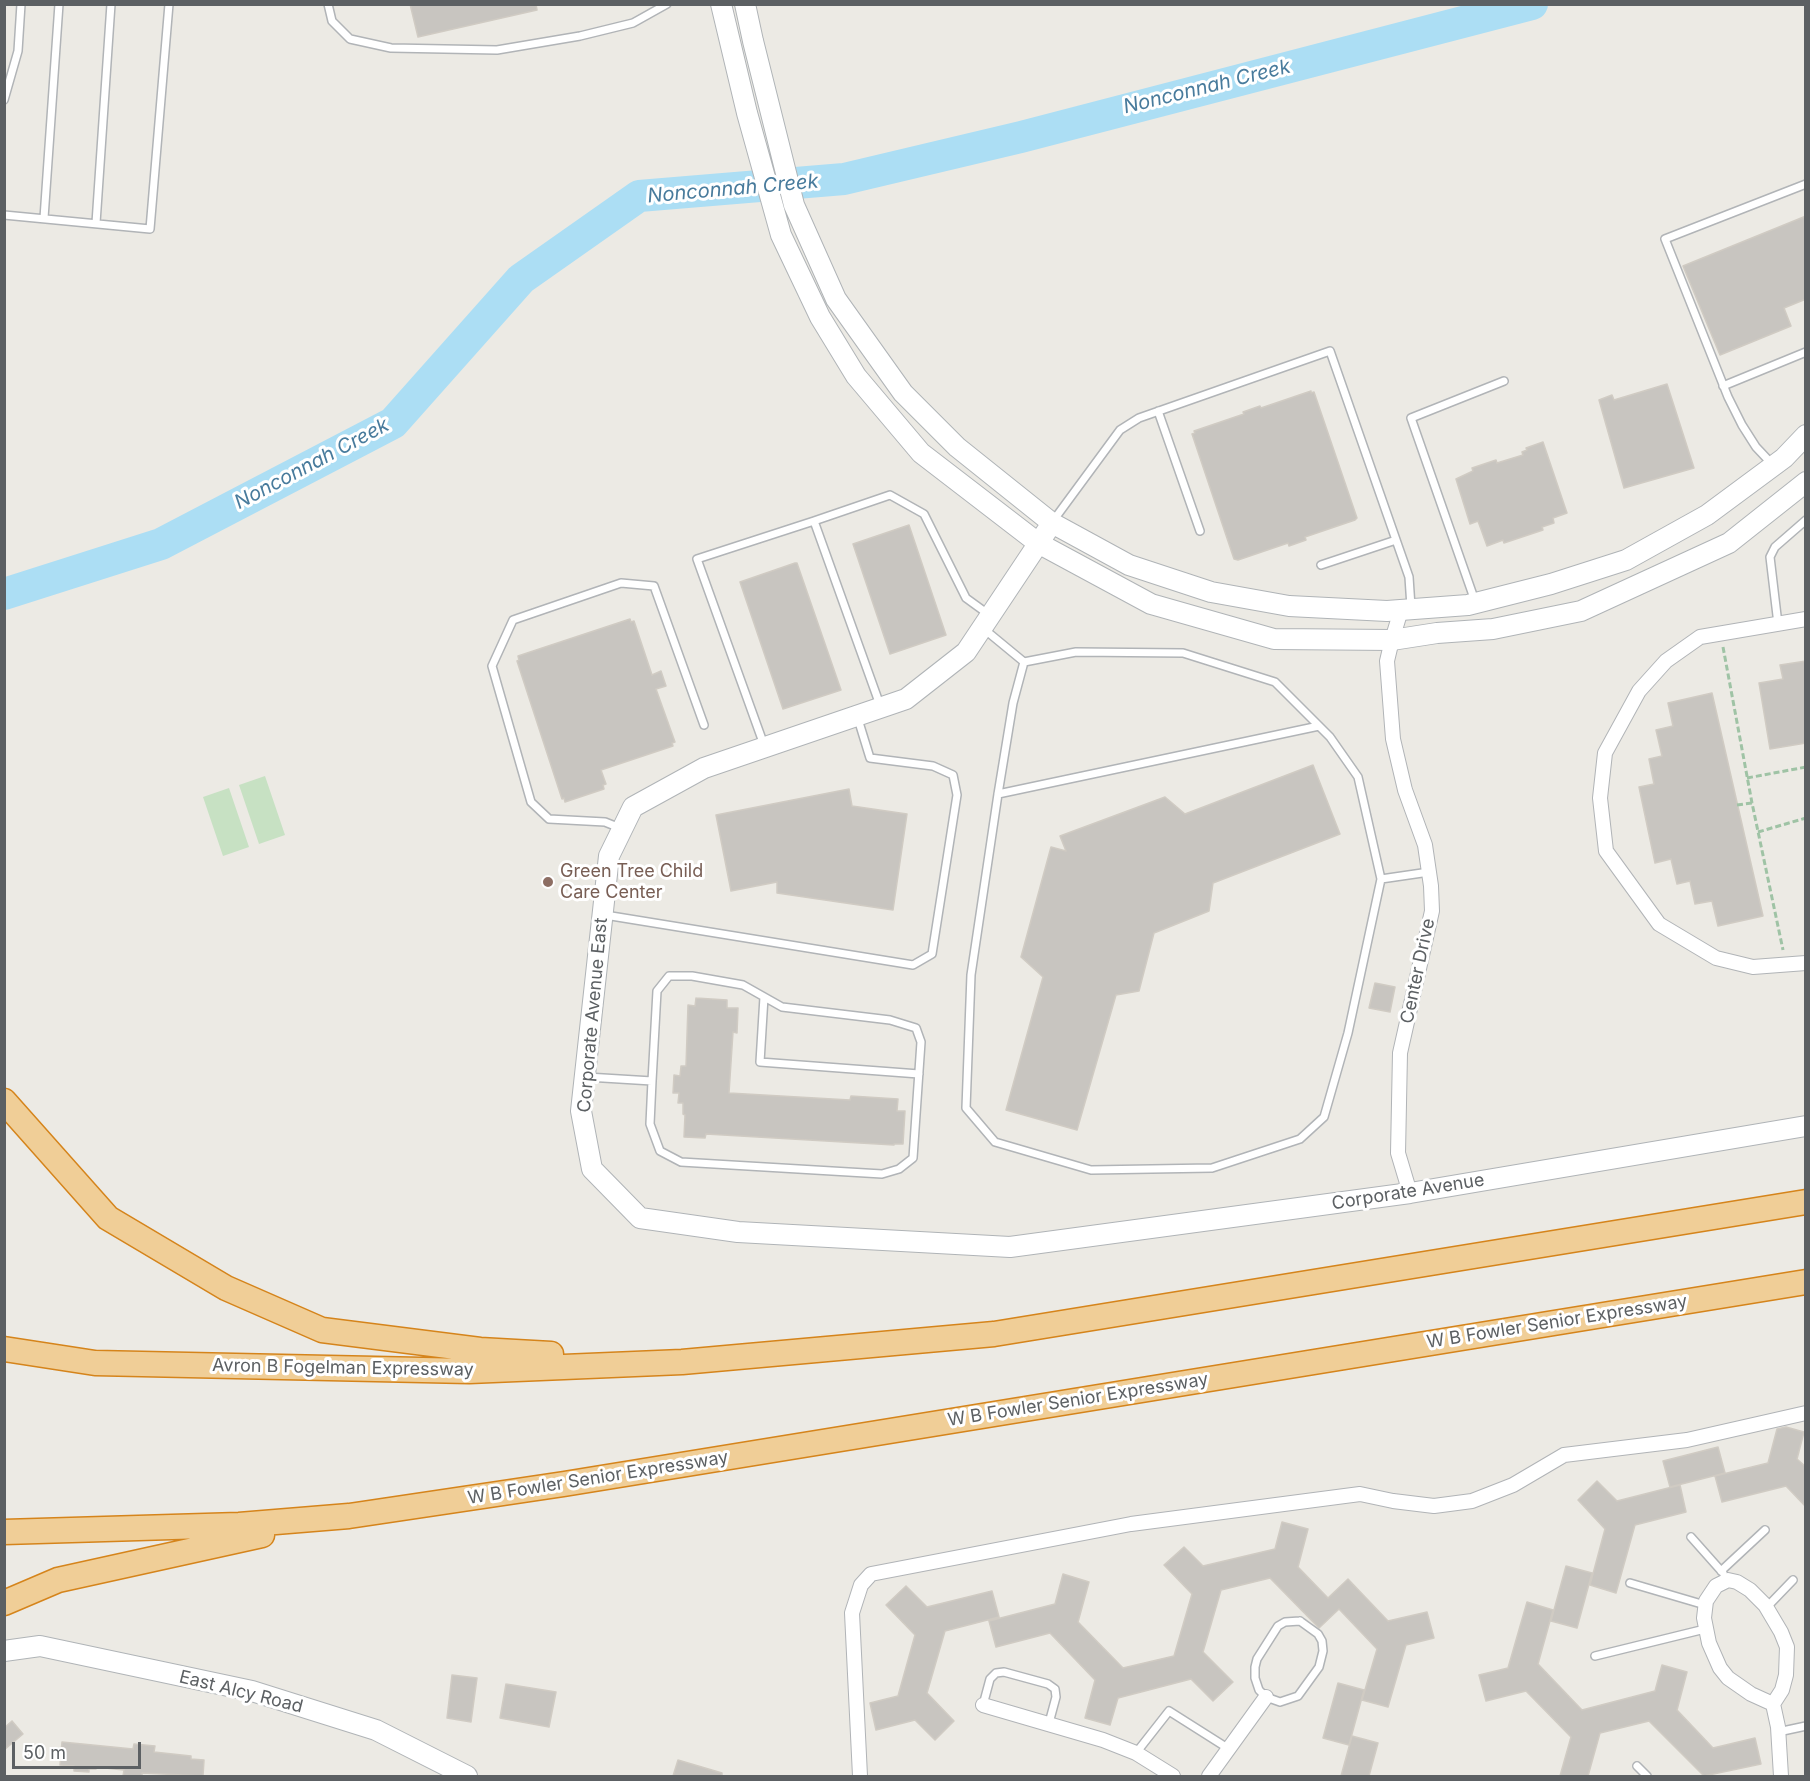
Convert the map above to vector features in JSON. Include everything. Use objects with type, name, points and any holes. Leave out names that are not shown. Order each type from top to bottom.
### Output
[{"type":"highway","points":[[4,1101],[108,1218],[226,1288],[322,1330],[480,1350],[682,1362],[994,1334],[1806,1202]]},
{"type":"highway","name":"W B Fowler Senior Expressway","points":[[350,1516],[555,1486],[1806,1282]]},
{"type":"highway","name":"Avron B Fogelman Expressway","points":[[4,1349],[95,1362],[458,1371],[682,1362]]},
{"type":"highway","points":[[4,1515],[131,1528]]},
{"type":"highway","points":[[4,1532],[239,1525],[350,1516]]},
{"type":"highway","points":[[4,1603],[58,1580],[350,1516]]},
{"type":"street","points":[[721,4],[747,113],[781,235],[816,308],[856,376],[921,453],[1038,543],[1150,604],[1274,639],[1392,640],[1437,633],[1493,629],[1581,611],[1730,543],[1806,482]]},
{"type":"street","points":[[746,4],[794,205],[836,299],[911,400],[957,447],[1052,524],[1129,566],[1210,592],[1289,606],[1406,610],[1475,603],[1551,584],[1626,560],[1707,515],[1773,465],[1806,435]]},
{"type":"street","name":"Corporate Avenue East","points":[[1010,1247],[738,1232],[640,1218],[592,1169],[581,1111],[609,856],[633,807],[704,768],[906,699],[966,652],[1052,524]]},
{"type":"street","name":"Center Drive","points":[[1406,610],[1392,640],[1388,661],[1393,739],[1405,790],[1425,845],[1432,911],[1400,1053],[1398,1153],[1410,1193]]},
{"type":"street","points":[[1806,619],[1700,638],[1666,661],[1639,691],[1605,753],[1600,798],[1606,851],[1659,924],[1716,957],[1753,967],[1806,963]]},
{"type":"street","name":"Corporate Avenue","points":[[1010,1247],[1410,1193],[1806,1126]]},
{"type":"street","points":[[860,1776],[852,1613],[861,1585],[871,1574],[1131,1524],[1360,1494],[1434,1506],[1472,1501],[1513,1485],[1564,1455],[1687,1440],[1806,1413]]},
{"type":"street","points":[[1773,1704],[1750,1694],[1728,1677],[1714,1657],[1705,1629],[1705,1605],[1725,1576],[1750,1590],[1766,1608],[1778,1625],[1787,1647],[1786,1674],[1782,1690],[1773,1704],[1778,1732],[1781,1776]]},
{"type":"street","name":"East Alcy Road","points":[[4,1651],[40,1646],[252,1691],[376,1730],[466,1776]]},
{"type":"street","points":[[1209,1776],[1266,1697]]},
{"type":"street","points":[[983,1705],[1103,1740],[1136,1753],[1173,1776]]},
{"type":"lane","points":[[4,100],[18,51],[21,4]]},
{"type":"lane","points":[[44,218],[59,4]]},
{"type":"lane","points":[[96,223],[111,4]]},
{"type":"lane","points":[[4,215],[150,229],[169,4]]},
{"type":"lane","points":[[328,4],[332,21],[350,39],[391,48],[496,50],[580,36],[633,23],[667,4]]},
{"type":"lane","points":[[1773,465],[1756,447],[1742,426],[1723,386],[1665,239],[1806,184]]},
{"type":"lane","points":[[1052,524],[1120,430],[1139,418],[1330,351],[1409,577],[1406,610]]},
{"type":"lane","points":[[1723,386],[1806,352]]},
{"type":"lane","points":[[1475,603],[1411,418],[1504,381]]},
{"type":"lane","points":[[1158,411],[1200,531]]},
{"type":"lane","points":[[765,747],[697,559],[890,495],[924,514],[966,598],[1024,662]]},
{"type":"lane","points":[[1778,624],[1770,557],[1775,547],[1806,520]]},
{"type":"lane","points":[[814,521],[881,707]]},
{"type":"lane","points":[[1321,565],[1396,540]]},
{"type":"lane","points":[[622,829],[605,822],[549,819],[531,802],[492,666],[513,620],[621,584],[654,585],[704,724]]},
{"type":"lane","points":[[1076,652],[1183,653],[1275,682],[1330,737],[1358,777],[1381,879],[1348,1033],[1324,1117],[1300,1139],[1212,1168],[1091,1170],[995,1142],[966,1108],[971,975],[1013,703],[1024,662],[1076,652]]},
{"type":"lane","points":[[602,914],[913,965],[932,954],[957,795],[953,775],[933,766],[870,758],[857,716]]},
{"type":"lane","points":[[998,794],[1318,726]]},
{"type":"lane","points":[[1381,879],[1429,872]]},
{"type":"lane","points":[[669,976],[692,976],[743,985],[782,1007],[890,1020],[916,1028],[921,1042],[919,1074],[913,1158],[899,1169],[882,1174],[681,1162],[660,1151],[650,1124],[657,991],[669,976]]},
{"type":"lane","points":[[764,998],[760,1062],[919,1074]]},
{"type":"lane","points":[[585,1077],[652,1081]]},
{"type":"lane","points":[[1691,1537],[1725,1576],[1765,1530]]},
{"type":"lane","points":[[1766,1608],[1793,1580]]},
{"type":"lane","points":[[1630,1583],[1705,1605]]},
{"type":"lane","points":[[1300,1621],[1318,1634],[1322,1641],[1323,1650],[1319,1667],[1298,1696],[1280,1702],[1266,1697],[1259,1690],[1255,1678],[1257,1659],[1278,1626],[1285,1622],[1300,1621]]},
{"type":"lane","points":[[1595,1656],[1705,1629]]},
{"type":"lane","points":[[983,1705],[990,1679],[996,1672],[1048,1684],[1055,1689],[1056,1697],[1048,1723]]},
{"type":"lane","points":[[1136,1753],[1169,1711],[1230,1749]]},
{"type":"lane","points":[[1778,1732],[1806,1726]]},
{"type":"lane","points":[[1637,1766],[1647,1776]]},
{"type":"path","points":[[1720,634],[1786,964]]},
{"type":"path","points":[[1747,777],[1806,767]]},
{"type":"path","points":[[1737,805],[1752,803]]},
{"type":"path","points":[[1758,832],[1806,818]]},
{"type":"green space","points":[[265,776],[285,835],[259,844],[239,785]]},
{"type":"green space","points":[[229,788],[249,847],[223,856],[203,797]]},
{"type":"building","points":[[410,4],[536,4],[537,10],[418,37]]},
{"type":"building","points":[[1806,216],[1806,299],[1784,308],[1791,326],[1720,355],[1683,266]]},
{"type":"building","points":[[1667,384],[1694,468],[1624,488],[1599,400],[1612,395],[1614,400]]},
{"type":"building","points":[[1311,391],[1311,393],[1314,392],[1357,518],[1305,537],[1306,540],[1289,546],[1288,543],[1238,560],[1234,559],[1192,434],[1195,433],[1194,431],[1244,414],[1243,412]]},
{"type":"building","points":[[1543,442],[1567,513],[1553,518],[1554,523],[1542,527],[1543,530],[1487,546],[1478,521],[1470,524],[1456,479],[1473,471],[1472,468],[1496,460],[1497,463],[1523,455],[1522,452],[1527,450],[1526,448]]},
{"type":"building","points":[[909,525],[946,635],[890,654],[853,544]]},
{"type":"building","points":[[797,563],[841,690],[783,709],[740,582]]},
{"type":"building","points":[[630,619],[631,622],[634,621],[652,675],[661,671],[666,686],[656,689],[675,742],[672,743],[673,746],[601,770],[606,784],[603,785],[604,789],[565,802],[564,798],[562,799],[517,661],[518,656]]},
{"type":"building","points":[[1806,661],[1806,743],[1770,749],[1759,683],[1783,679],[1780,665]]},
{"type":"building","points":[[1712,693],[1763,916],[1718,926],[1712,901],[1695,904],[1690,881],[1677,884],[1671,859],[1655,863],[1639,787],[1654,784],[1649,759],[1662,756],[1656,730],[1673,726],[1668,703]]},
{"type":"building","points":[[1313,765],[1340,834],[1213,883],[1209,911],[1154,933],[1139,991],[1116,995],[1077,1130],[1006,1110],[1043,977],[1021,957],[1051,847],[1066,851],[1060,836],[1165,797],[1185,814]]},
{"type":"building","points":[[849,789],[852,806],[907,814],[893,910],[777,893],[777,882],[731,891],[716,815]]},
{"type":"building","points":[[1375,983],[1395,987],[1390,1012],[1369,1008]]},
{"type":"building","points":[[696,998],[727,1000],[727,1008],[738,1008],[737,1033],[733,1032],[729,1093],[850,1100],[851,1096],[898,1099],[897,1111],[905,1111],[903,1144],[706,1134],[705,1138],[684,1137],[685,1115],[683,1114],[683,1103],[678,1103],[679,1093],[673,1093],[674,1075],[680,1076],[681,1066],[686,1066],[688,1005],[695,1006]]},
{"type":"building","points":[[1786,1427],[1804,1432],[1797,1459],[1806,1467],[1806,1507],[1786,1486],[1722,1502],[1715,1476],[1768,1463],[1777,1429]]},
{"type":"building","points":[[1718,1447],[1725,1473],[1670,1487],[1663,1461]]},
{"type":"building","points":[[1597,1481],[1617,1501],[1680,1485],[1686,1512],[1635,1525],[1616,1593],[1590,1585],[1605,1529],[1578,1500]]},
{"type":"building","points":[[1282,1522],[1308,1529],[1298,1567],[1328,1598],[1348,1579],[1388,1621],[1427,1612],[1434,1638],[1406,1645],[1388,1707],[1362,1700],[1377,1649],[1339,1609],[1319,1628],[1270,1578],[1221,1590],[1203,1652],[1233,1682],[1213,1701],[1191,1679],[1118,1698],[1110,1725],[1085,1718],[1095,1680],[1050,1633],[996,1647],[989,1621],[1055,1604],[1063,1574],[1089,1582],[1078,1622],[1123,1668],[1174,1656],[1192,1594],[1164,1565],[1184,1547],[1203,1566],[1275,1549]]},
{"type":"building","points":[[1566,1566],[1592,1573],[1577,1628],[1551,1621]]},
{"type":"building","points":[[906,1586],[927,1607],[992,1591],[999,1617],[945,1631],[927,1693],[954,1721],[935,1740],[915,1720],[876,1730],[870,1703],[898,1696],[915,1635],[886,1605]]},
{"type":"building","points":[[1527,1602],[1553,1610],[1538,1664],[1582,1710],[1655,1691],[1662,1665],[1687,1672],[1677,1710],[1713,1748],[1755,1738],[1761,1764],[1704,1776],[1649,1721],[1600,1733],[1588,1776],[1560,1776],[1571,1737],[1526,1691],[1486,1701],[1479,1675],[1508,1668]]},
{"type":"building","points":[[452,1675],[477,1678],[471,1722],[447,1718]]},
{"type":"building","points":[[1338,1683],[1364,1690],[1349,1745],[1323,1738]]},
{"type":"building","points":[[506,1684],[556,1692],[549,1727],[500,1718]]},
{"type":"building","points":[[12,1721],[23,1734],[4,1750],[4,1728]]},
{"type":"building","points":[[1352,1736],[1378,1743],[1369,1776],[1341,1776]]},
{"type":"building","points":[[62,1742],[133,1749],[134,1744],[155,1746],[154,1752],[191,1756],[191,1759],[204,1760],[203,1776],[142,1773],[142,1776],[123,1776],[124,1770],[96,1767],[96,1769],[89,1769],[89,1772],[74,1771],[74,1766],[60,1765]]},
{"type":"building","points":[[678,1760],[722,1773],[722,1776],[673,1776]]},
{"type":"waterway","name":"Nonconnah Creek","points":[[4,594],[161,544],[393,423],[521,279],[639,196],[844,179],[1021,137],[1532,4]]},
{"type":"place","name":"Green Tree Child Care Center","points":[[548,882]]}]
